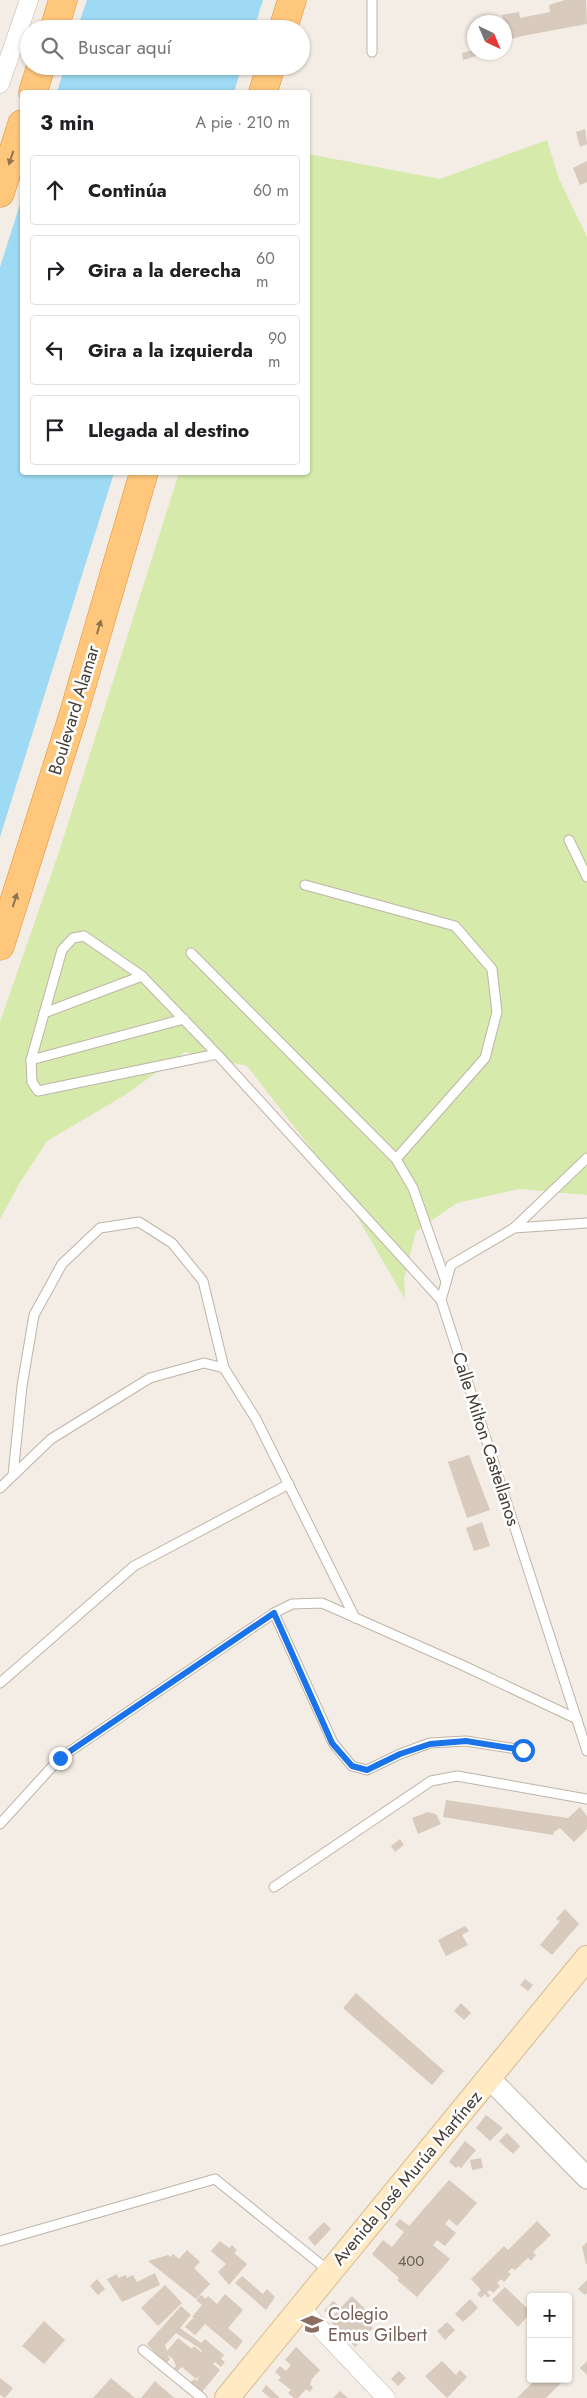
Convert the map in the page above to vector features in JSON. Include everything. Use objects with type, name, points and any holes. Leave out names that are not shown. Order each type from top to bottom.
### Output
[{"type":"highway","points":[[57,20],[63,0]]},
{"type":"highway","points":[[286,20],[292,0]]},
{"type":"highway","points":[[34,90],[38,75]]},
{"type":"highway","points":[[264,90],[268,75]]},
{"type":"highway","points":[[0,193],[20,130]]},
{"type":"highway","name":"Boulevard Alamar","points":[[0,946],[72,719],[143,475]]},
{"type":"main road","name":"Avenida José Murúa Martínez","points":[[226,2398],[300,2306],[490,2079],[587,1958]]},
{"type":"street","points":[[22,20],[29,0]]},
{"type":"street","points":[[0,84],[20,26]]},
{"type":"street","points":[[490,2079],[587,2178]]},
{"type":"street","points":[[300,2306],[386,2398]]},
{"type":"lane","points":[[372,0],[372,52]]},
{"type":"lane","points":[[569,840],[587,877]]},
{"type":"lane","points":[[305,885],[455,926],[492,969],[497,1012],[485,1058],[396,1159]]},
{"type":"lane","points":[[217,1054],[38,1091],[32,1082],[31,1060],[62,950],[74,938],[84,936],[142,976],[217,1054],[441,1300]]},
{"type":"lane","points":[[191,953],[396,1159],[413,1188],[446,1283]]},
{"type":"lane","points":[[44,1013],[142,976]]},
{"type":"lane","points":[[31,1060],[184,1019]]},
{"type":"lane","points":[[441,1300],[451,1265],[514,1228],[587,1158]]},
{"type":"lane","points":[[14,1475],[22,1386],[34,1315],[62,1264],[100,1228],[139,1222],[172,1243],[203,1281],[224,1368],[256,1419],[355,1618]]},
{"type":"lane","points":[[514,1228],[587,1223]]},
{"type":"lane","name":"Calle Milton Castellanos","points":[[441,1300],[578,1719],[587,1752]]},
{"type":"lane","points":[[0,1488],[51,1439],[150,1378],[204,1364],[224,1368]]},
{"type":"lane","points":[[0,1683],[134,1566],[288,1484]]},
{"type":"lane","points":[[0,1824],[60,1758],[274,1613],[292,1604],[322,1603],[578,1719]]},
{"type":"lane","points":[[274,1613],[332,1743],[352,1766],[367,1770],[400,1754],[430,1744],[466,1741],[523,1750]]},
{"type":"lane","points":[[274,1887],[431,1781],[457,1776],[587,1799]]},
{"type":"lane","points":[[0,2241],[215,2179],[329,2271]]},
{"type":"lane","points":[[143,2350],[202,2398]]},
{"type":"green space","points":[[547,140],[559,179],[587,237],[587,1195],[519,1189],[457,1203],[416,1231],[404,1279],[405,1299],[337,1182],[247,1066],[185,1052],[125,1095],[47,1141],[19,1184],[0,1219],[0,1022],[58,855],[178,475],[310,475],[310,154],[440,179]]},
{"type":"water","points":[[87,0],[263,0],[257,20],[80,20]]},
{"type":"water","points":[[62,75],[239,75],[235,90],[58,90]]},
{"type":"water","points":[[20,204],[20,475],[113,475],[0,837],[0,267]]},
{"type":"building","points":[[565,0],[586,0],[587,24],[512,39],[512,15],[502,15],[519,12],[520,18],[550,12],[549,5]]},
{"type":"building","points":[[467,52],[467,59],[463,60],[462,53]]},
{"type":"building","points":[[585,129],[587,144],[580,147],[576,132]]},
{"type":"building","points":[[587,161],[587,182],[580,185],[573,168]]},
{"type":"building","points":[[469,1455],[490,1510],[467,1518],[448,1462]]},
{"type":"building","points":[[482,1522],[490,1546],[474,1551],[466,1528]]},
{"type":"building","points":[[446,1800],[568,1818],[580,1807],[587,1816],[587,1829],[574,1842],[560,1828],[553,1835],[443,1817]]},
{"type":"building","points":[[428,1812],[436,1814],[441,1824],[418,1834],[412,1818]]},
{"type":"building","points":[[400,1839],[404,1845],[395,1852],[391,1846]]},
{"type":"building","points":[[565,1909],[579,1924],[552,1955],[540,1945],[560,1921],[556,1919]]},
{"type":"building","points":[[465,1926],[469,1931],[462,1935],[468,1945],[446,1956],[438,1940]]},
{"type":"building","points":[[525,1979],[533,1985],[528,1991],[520,1985]]},
{"type":"building","points":[[356,1993],[444,2071],[432,2085],[343,2008]]},
{"type":"building","points":[[461,2003],[471,2013],[464,2020],[454,2011]]},
{"type":"building","points":[[486,2115],[503,2128],[490,2141],[476,2128]]},
{"type":"building","points":[[507,2133],[520,2146],[513,2154],[499,2141]]},
{"type":"building","points":[[465,2141],[476,2150],[461,2168],[458,2166],[456,2168],[449,2162]]},
{"type":"building","points":[[481,2158],[483,2168],[472,2170],[470,2160]]},
{"type":"building","points":[[449,2180],[477,2203],[457,2226],[449,2219],[445,2224],[456,2233],[445,2246],[437,2240],[433,2245],[450,2259],[417,2297],[397,2280],[399,2278],[372,2254],[383,2240],[392,2247],[404,2232],[395,2225],[400,2219],[409,2226]]},
{"type":"building","points":[[537,2221],[551,2235],[533,2252],[536,2255],[531,2261],[528,2258],[515,2270],[512,2268],[508,2272],[511,2274],[504,2282],[501,2279],[497,2283],[500,2286],[493,2293],[490,2290],[487,2292],[490,2295],[488,2298],[485,2294],[481,2298],[477,2294],[481,2290],[471,2279],[504,2246],[508,2250]]},
{"type":"building","points":[[324,2222],[331,2229],[315,2246],[308,2238]]},
{"type":"building","points":[[220,2241],[229,2248],[232,2245],[237,2250],[234,2253],[247,2264],[229,2285],[218,2272],[226,2264],[211,2251]]},
{"type":"building","points":[[587,2242],[587,2264],[586,2264],[582,2247]]},
{"type":"building","points":[[187,2250],[200,2262],[194,2268],[210,2284],[196,2299],[148,2261],[168,2255],[171,2257],[173,2254],[179,2259]]},
{"type":"building","points":[[155,2273],[160,2285],[122,2302],[107,2279],[117,2274],[118,2278],[126,2275],[127,2278],[133,2275],[137,2282]]},
{"type":"building","points":[[242,2276],[263,2294],[267,2289],[275,2297],[266,2310],[235,2283]]},
{"type":"building","points":[[97,2279],[105,2289],[98,2295],[90,2286]]},
{"type":"building","points":[[587,2280],[587,2293],[585,2295],[578,2289]]},
{"type":"building","points":[[165,2285],[182,2303],[158,2326],[141,2308]]},
{"type":"building","points":[[505,2287],[527,2308],[527,2317],[518,2327],[492,2300]]},
{"type":"building","points":[[225,2294],[243,2310],[228,2328],[243,2341],[236,2350],[205,2324],[195,2335],[185,2327],[194,2319],[192,2317],[202,2305],[196,2300],[201,2295],[206,2299],[208,2296],[217,2304]]},
{"type":"building","points":[[352,2296],[375,2319],[369,2325],[373,2328],[367,2334],[364,2332],[359,2337],[362,2340],[355,2347],[329,2320]]},
{"type":"building","points":[[470,2299],[478,2308],[463,2322],[455,2314]]},
{"type":"building","points":[[333,2301],[338,2305],[330,2315],[324,2311]]},
{"type":"building","points":[[181,2306],[191,2315],[180,2328],[201,2343],[205,2339],[224,2355],[221,2359],[225,2362],[221,2367],[215,2362],[213,2364],[220,2370],[201,2393],[190,2383],[194,2379],[197,2381],[199,2376],[196,2379],[182,2367],[176,2372],[173,2369],[176,2366],[173,2359],[167,2354],[170,2359],[166,2364],[147,2344]],"holes":[[[176,2333],[198,2347],[201,2352],[194,2346],[192,2349],[178,2338],[167,2351],[165,2345]]]},
{"type":"building","points":[[44,2321],[65,2340],[44,2364],[22,2346]]},
{"type":"building","points":[[447,2322],[455,2330],[445,2340],[437,2331]]},
{"type":"building","points":[[296,2347],[320,2370],[312,2379],[310,2385],[313,2387],[310,2392],[306,2389],[298,2398],[294,2398],[288,2393],[291,2390],[278,2380],[281,2377],[275,2372],[280,2366],[286,2371],[291,2365],[285,2360]]},
{"type":"building","points":[[442,2361],[456,2375],[460,2370],[467,2377],[447,2398],[425,2376]]},
{"type":"building","points":[[587,2361],[587,2375],[580,2368]]},
{"type":"building","points":[[399,2371],[406,2378],[398,2386],[391,2379]]},
{"type":"building","points":[[0,2378],[13,2388],[5,2398],[0,2395]]},
{"type":"building","points":[[111,2378],[135,2398],[93,2398]]},
{"type":"building","points":[[155,2381],[172,2396],[175,2398],[141,2398]]},
{"type":"building","points":[[532,2383],[561,2383],[546,2398],[517,2398]]},
{"type":"building","points":[[266,2385],[279,2398],[270,2398],[262,2391]]},
{"type":"building","points":[[340,2391],[348,2398],[333,2398]]},
{"type":"place","name":"Colegio Emus Gilbert","points":[[312,2324]]},
{"type":"route","points":[[60,1758],[274,1613],[332,1743],[352,1766],[367,1770],[400,1754],[430,1744],[466,1741],[523,1750]]}]
